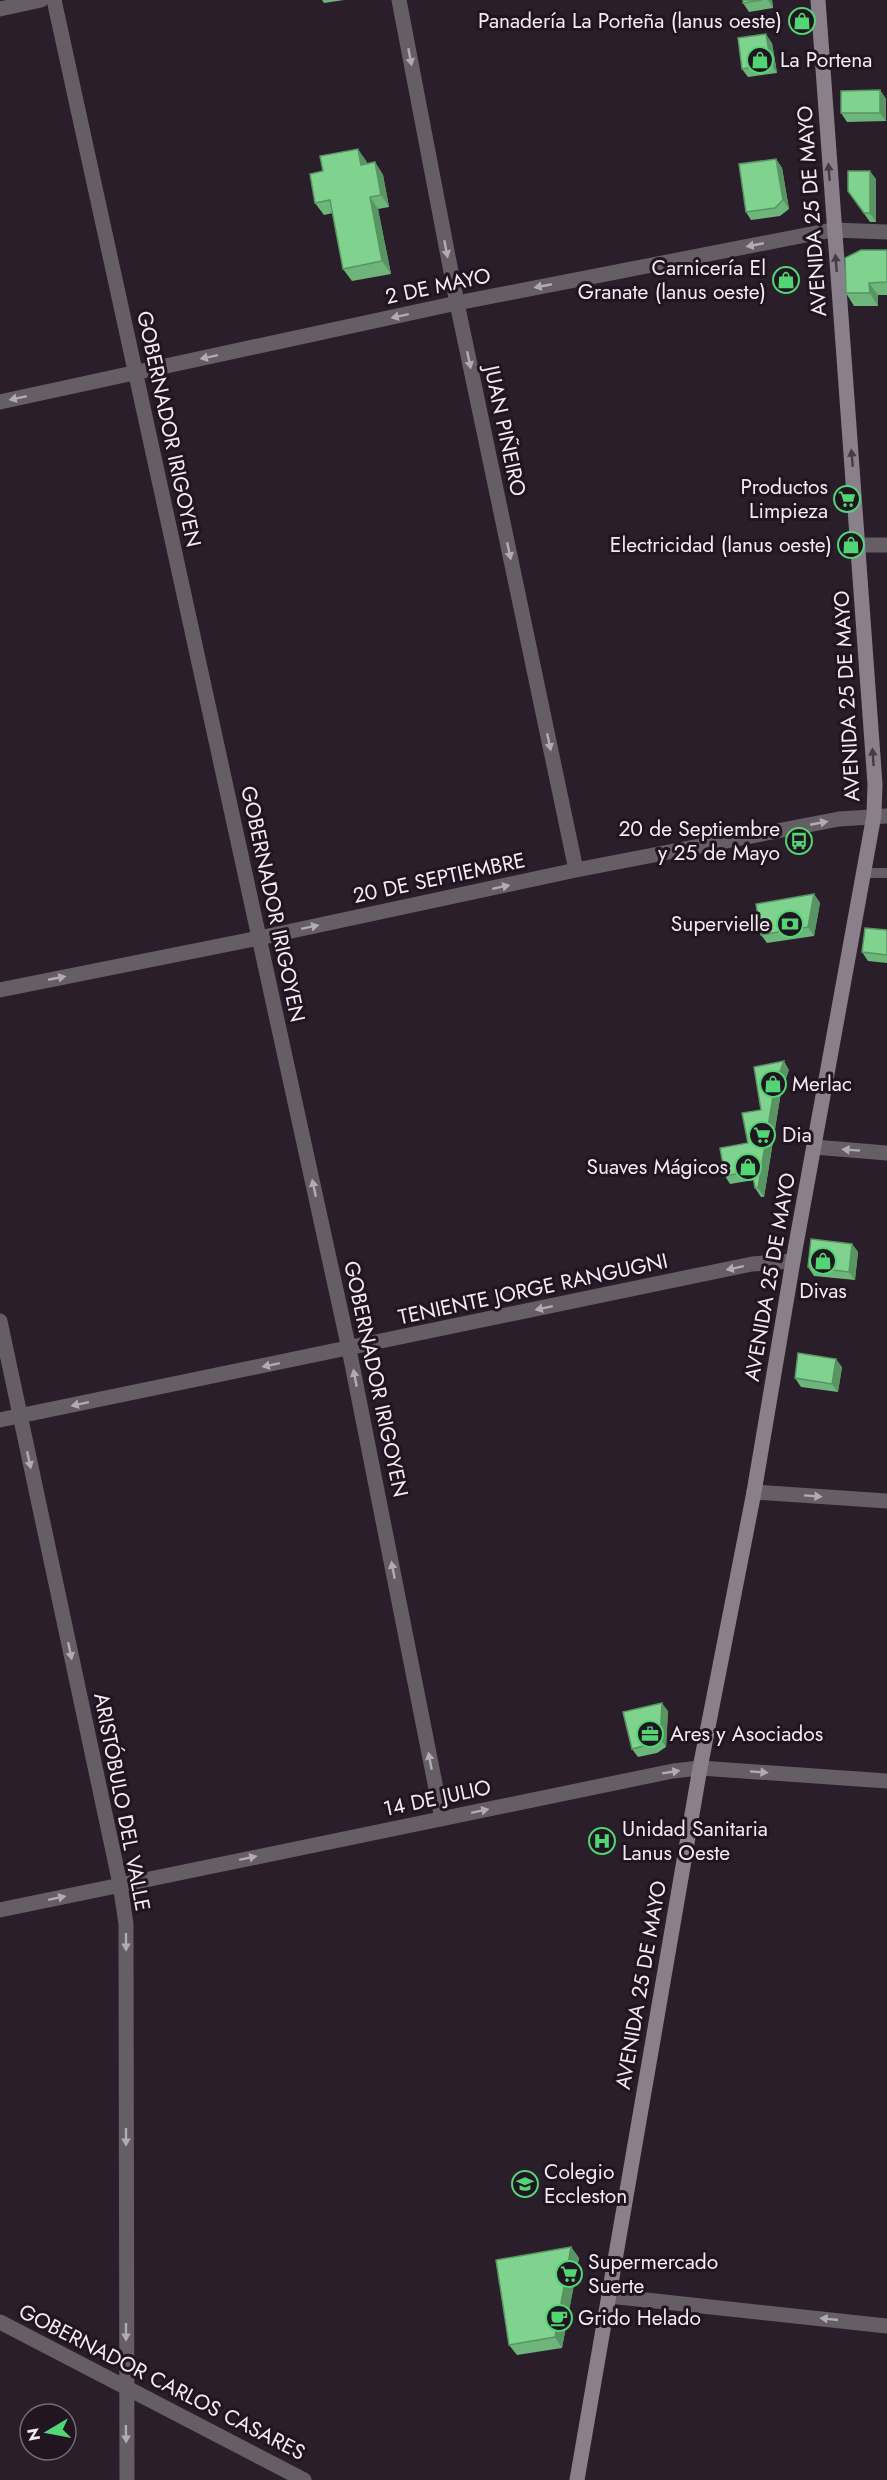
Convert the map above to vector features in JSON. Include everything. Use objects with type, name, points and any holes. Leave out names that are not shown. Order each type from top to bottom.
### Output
[{"type":"main road","name":"AVENIDA 25 DE MAYO","points":[[577,2480],[700,1768],[754,1492],[793,1261],[865,873],[881,816],[875,784],[818,0]]},
{"type":"street","points":[[0,9],[40,0]]},
{"type":"street","name":"GOBERNADOR IRIGOYEN","points":[[54,0],[349,1349],[442,1818]]},
{"type":"street","name":"JUAN PIÑEIRO","points":[[399,0],[457,303],[576,870]]},
{"type":"street","name":"2 DE MAYO","points":[[0,402],[457,303],[833,231],[887,232]]},
{"type":"street","points":[[859,545],[887,545]]},
{"type":"street","name":"20 DE SEPTIEMBRE","points":[[0,990],[259,938],[576,870],[838,819],[881,816]]},
{"type":"street","points":[[814,1148],[887,1153]]},
{"type":"street","name":"TENIENTE JORGE RANGUGNI","points":[[0,1420],[752,1264],[793,1261]]},
{"type":"street","name":"ARISTÓBULO DEL VALLE","points":[[0,1321],[120,1884],[126,1924],[127,2480]]},
{"type":"street","points":[[754,1492],[887,1501]]},
{"type":"street","name":"14 DE JULIO","points":[[0,1910],[673,1771],[700,1768],[887,1780]]},
{"type":"street","points":[[609,2296],[887,2326]]},
{"type":"street","name":"GOBERNADOR CARLOS CASARES","points":[[0,2322],[304,2480]]},
{"type":"lane","points":[[865,873],[887,873]]},
{"type":"building","points":[[743,0],[762,0],[743,3]]},
{"type":"building","points":[[766,34],[771,64],[742,69],[738,38]]},
{"type":"building","points":[[880,90],[880,113],[841,113],[841,91]]},
{"type":"building","points":[[358,149],[361,165],[375,162],[381,195],[370,197],[382,261],[343,269],[330,200],[315,203],[310,174],[323,171],[320,156]]},
{"type":"building","points":[[776,159],[783,200],[775,208],[746,212],[739,164]]},
{"type":"building","points":[[848,171],[870,171],[870,213],[864,213],[848,191]]},
{"type":"building","points":[[861,250],[887,250],[887,282],[869,283],[870,293],[846,293],[845,258]]},
{"type":"building","name":"Supervielle","points":[[814,894],[808,927],[761,935],[756,904]]},
{"type":"building","points":[[865,928],[887,930],[887,955],[862,952]]},
{"type":"building","points":[[784,1061],[775,1084],[758,1188],[755,1188],[752,1171],[725,1176],[720,1148],[748,1143],[742,1113],[761,1110],[754,1067]]},
{"type":"building","points":[[811,1239],[852,1244],[849,1272],[808,1267]]},
{"type":"building","points":[[798,1353],[836,1359],[832,1384],[795,1378]]},
{"type":"building","name":"Ares y Asociados","points":[[662,1703],[660,1738],[651,1744],[632,1749],[623,1712]]},
{"type":"building","points":[[571,2247],[555,2337],[509,2345],[496,2260]]},
{"type":"place","name":"Panadería La Porteña (lanus oeste)","points":[[802,21]]},
{"type":"place","name":"La Portena","points":[[760,60]]},
{"type":"place","name":"Carnicería El Granate (lanus oeste)","points":[[786,280]]},
{"type":"place","name":"Productos Limpieza","points":[[847,499]]},
{"type":"place","name":"Electricidad (lanus oeste)","points":[[851,545]]},
{"type":"place","name":"20 de Septiembre y 25 de Mayo","points":[[799,841]]},
{"type":"place","name":"Supervielle","points":[[790,924]]},
{"type":"place","name":"Merlac","points":[[773,1084]]},
{"type":"place","name":"Dia","points":[[762,1135]]},
{"type":"place","name":"Suaves Mágicos","points":[[748,1167]]},
{"type":"place","name":"Divas","points":[[823,1261]]},
{"type":"place","name":"Ares y Asociados","points":[[650,1734]]},
{"type":"place","name":"Unidad Sanitaria Lanus Oeste","points":[[602,1841]]},
{"type":"place","name":"Colegio Eccleston","points":[[525,2184]]},
{"type":"place","name":"Supermercado Suerte","points":[[569,2274]]},
{"type":"place","name":"Grido Helado","points":[[559,2318]]}]
